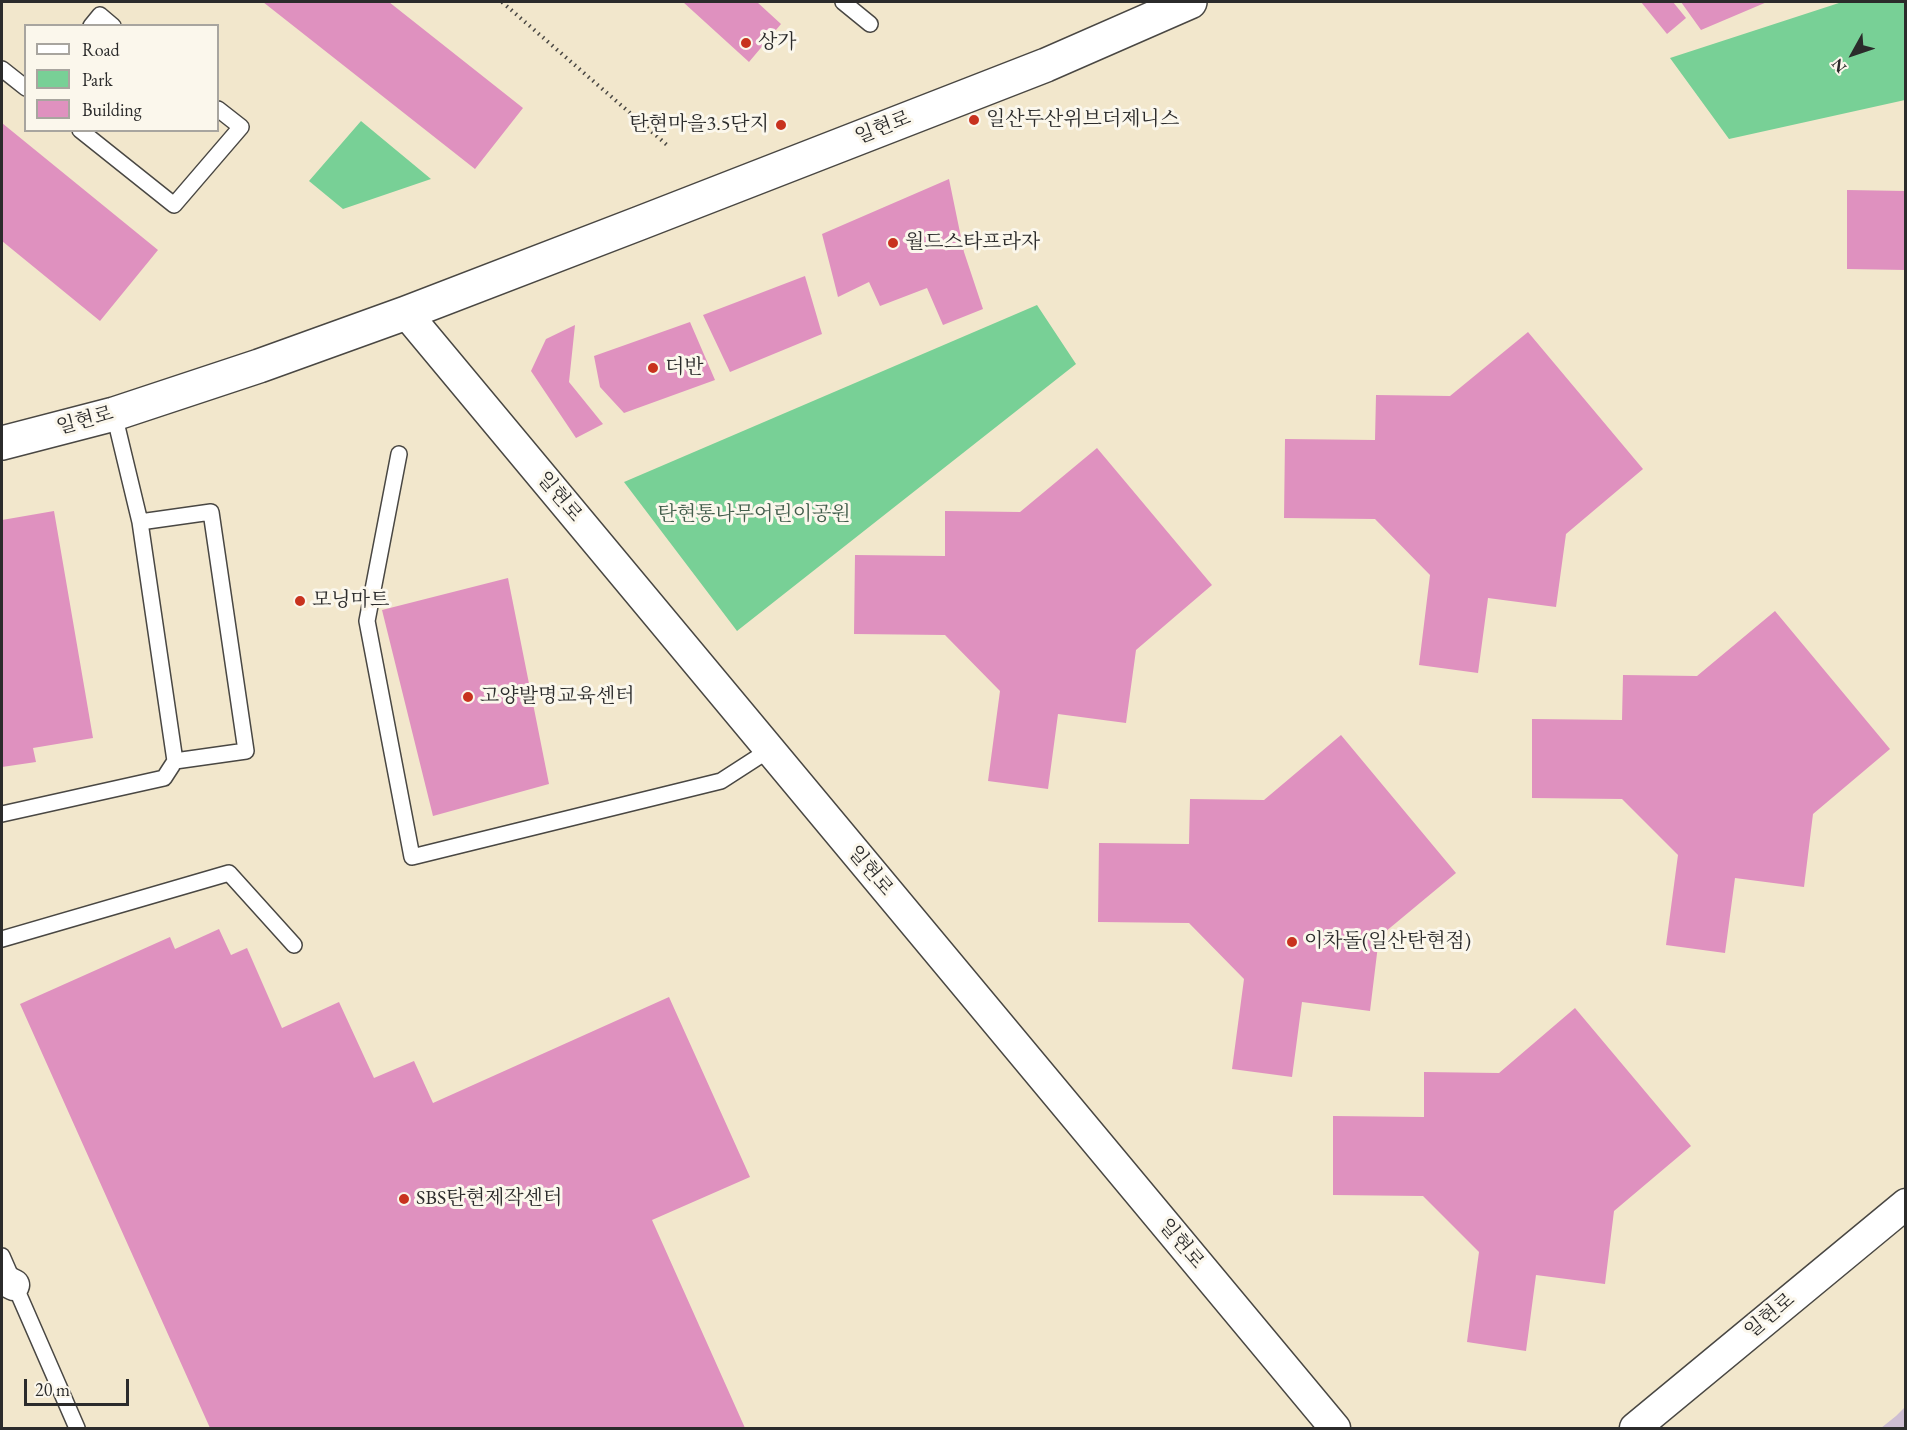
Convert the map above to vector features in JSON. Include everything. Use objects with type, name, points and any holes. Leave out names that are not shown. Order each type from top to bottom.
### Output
[{"type":"main road","name":"일현로","points":[[2,442],[114,414],[259,366],[406,313],[1035,69],[1190,2]]},
{"type":"street","name":"일현로","points":[[406,313],[1335,1428]]},
{"type":"street","name":"일현로","points":[[1635,1428],[1905,1204]]},
{"type":"lane","points":[[843,2],[870,24]]},
{"type":"lane","points":[[93,24],[100,15],[111,24]]},
{"type":"lane","points":[[2,69],[24,86]]},
{"type":"lane","points":[[83,132],[174,205],[241,127],[219,110]]},
{"type":"lane","points":[[2,814],[164,778],[175,761],[140,522],[114,414]]},
{"type":"lane","points":[[399,454],[367,621],[412,856],[721,781],[769,750]]},
{"type":"lane","points":[[140,522],[211,512],[223,592],[246,751],[175,761]]},
{"type":"lane","points":[[2,939],[229,873],[294,945]]},
{"type":"lane","points":[[2,1256],[8,1282],[77,1428]]},
{"type":"path","points":[[502,2],[668,145]]},
{"type":"shaded area","points":[[1905,1407],[1905,1428],[1881,1428],[1896,1416]]},
{"type":"green space","points":[[1842,2],[1905,2],[1905,100],[1729,139],[1670,58]]},
{"type":"green space","points":[[361,121],[431,179],[343,209],[309,181]]},
{"type":"green space","name":"탄현통나무어린이공원","points":[[1037,305],[1076,364],[737,631],[624,482]]},
{"type":"building","points":[[263,2],[389,2],[523,108],[475,169]]},
{"type":"building","name":"상가","points":[[683,2],[757,2],[781,24],[749,62]]},
{"type":"building","points":[[1641,2],[1673,2],[1686,18],[1667,34]]},
{"type":"building","points":[[1681,2],[1767,2],[1701,30]]},
{"type":"building","points":[[2,123],[158,250],[100,321],[2,241]]},
{"type":"building","name":"월드스타프라자","points":[[949,179],[964,252],[983,309],[943,325],[927,288],[880,306],[869,282],[838,297],[822,234]]},
{"type":"building","points":[[1847,190],[1906,191],[1906,270],[1847,269]]},
{"type":"building","points":[[805,276],[822,334],[730,372],[703,315]]},
{"type":"building","name":"더반","points":[[690,322],[715,380],[624,413],[600,387],[594,356]]},
{"type":"building","points":[[575,325],[569,382],[603,424],[576,438],[531,371],[546,339]]},
{"type":"building","points":[[1528,332],[1643,469],[1566,534],[1556,607],[1488,598],[1478,673],[1419,665],[1430,575],[1375,519],[1284,518],[1285,439],[1375,440],[1376,395],[1450,396]]},
{"type":"building","points":[[1097,448],[1212,585],[1136,650],[1126,723],[1058,714],[1048,789],[988,781],[1000,691],[945,635],[854,634],[855,555],[945,556],[945,511],[1020,512]]},
{"type":"building","points":[[54,511],[93,738],[33,748],[36,762],[2,767],[2,520]]},
{"type":"building","name":"고양발명교육센터","points":[[508,578],[549,784],[433,816],[382,610]]},
{"type":"building","points":[[1775,611],[1890,749],[1813,814],[1804,887],[1735,878],[1725,953],[1666,945],[1678,855],[1622,799],[1532,798],[1532,719],[1622,720],[1623,675],[1697,676]]},
{"type":"building","points":[[1341,735],[1456,873],[1379,937],[1370,1011],[1302,1002],[1292,1077],[1232,1069],[1244,979],[1189,923],[1098,922],[1099,843],[1189,844],[1190,799],[1264,800]]},
{"type":"building","name":"SBS탄현제작센터","points":[[219,929],[231,955],[247,948],[282,1028],[339,1002],[374,1078],[414,1061],[433,1103],[669,997],[750,1177],[652,1220],[745,1428],[210,1428],[20,1004],[170,937],[175,949]]},
{"type":"building","points":[[1575,1008],[1691,1146],[1614,1211],[1605,1284],[1536,1275],[1526,1351],[1467,1342],[1479,1252],[1423,1196],[1333,1195],[1333,1116],[1424,1117],[1424,1072],[1499,1073]]},
{"type":"place","name":"상가","points":[[746,43]]},
{"type":"place","name":"일산두산위브더제니스","points":[[974,120]]},
{"type":"place","name":"탄현마을3.5단지","points":[[781,125]]},
{"type":"place","name":"월드스타프라자","points":[[893,243]]},
{"type":"place","name":"더반","points":[[653,368]]},
{"type":"place","name":"모닝마트","points":[[300,601]]},
{"type":"place","name":"고양발명교육센터","points":[[468,697]]},
{"type":"place","name":"이차돌(일산탄현점)","points":[[1292,942]]},
{"type":"place","name":"SBS탄현제작센터","points":[[404,1199]]}]
